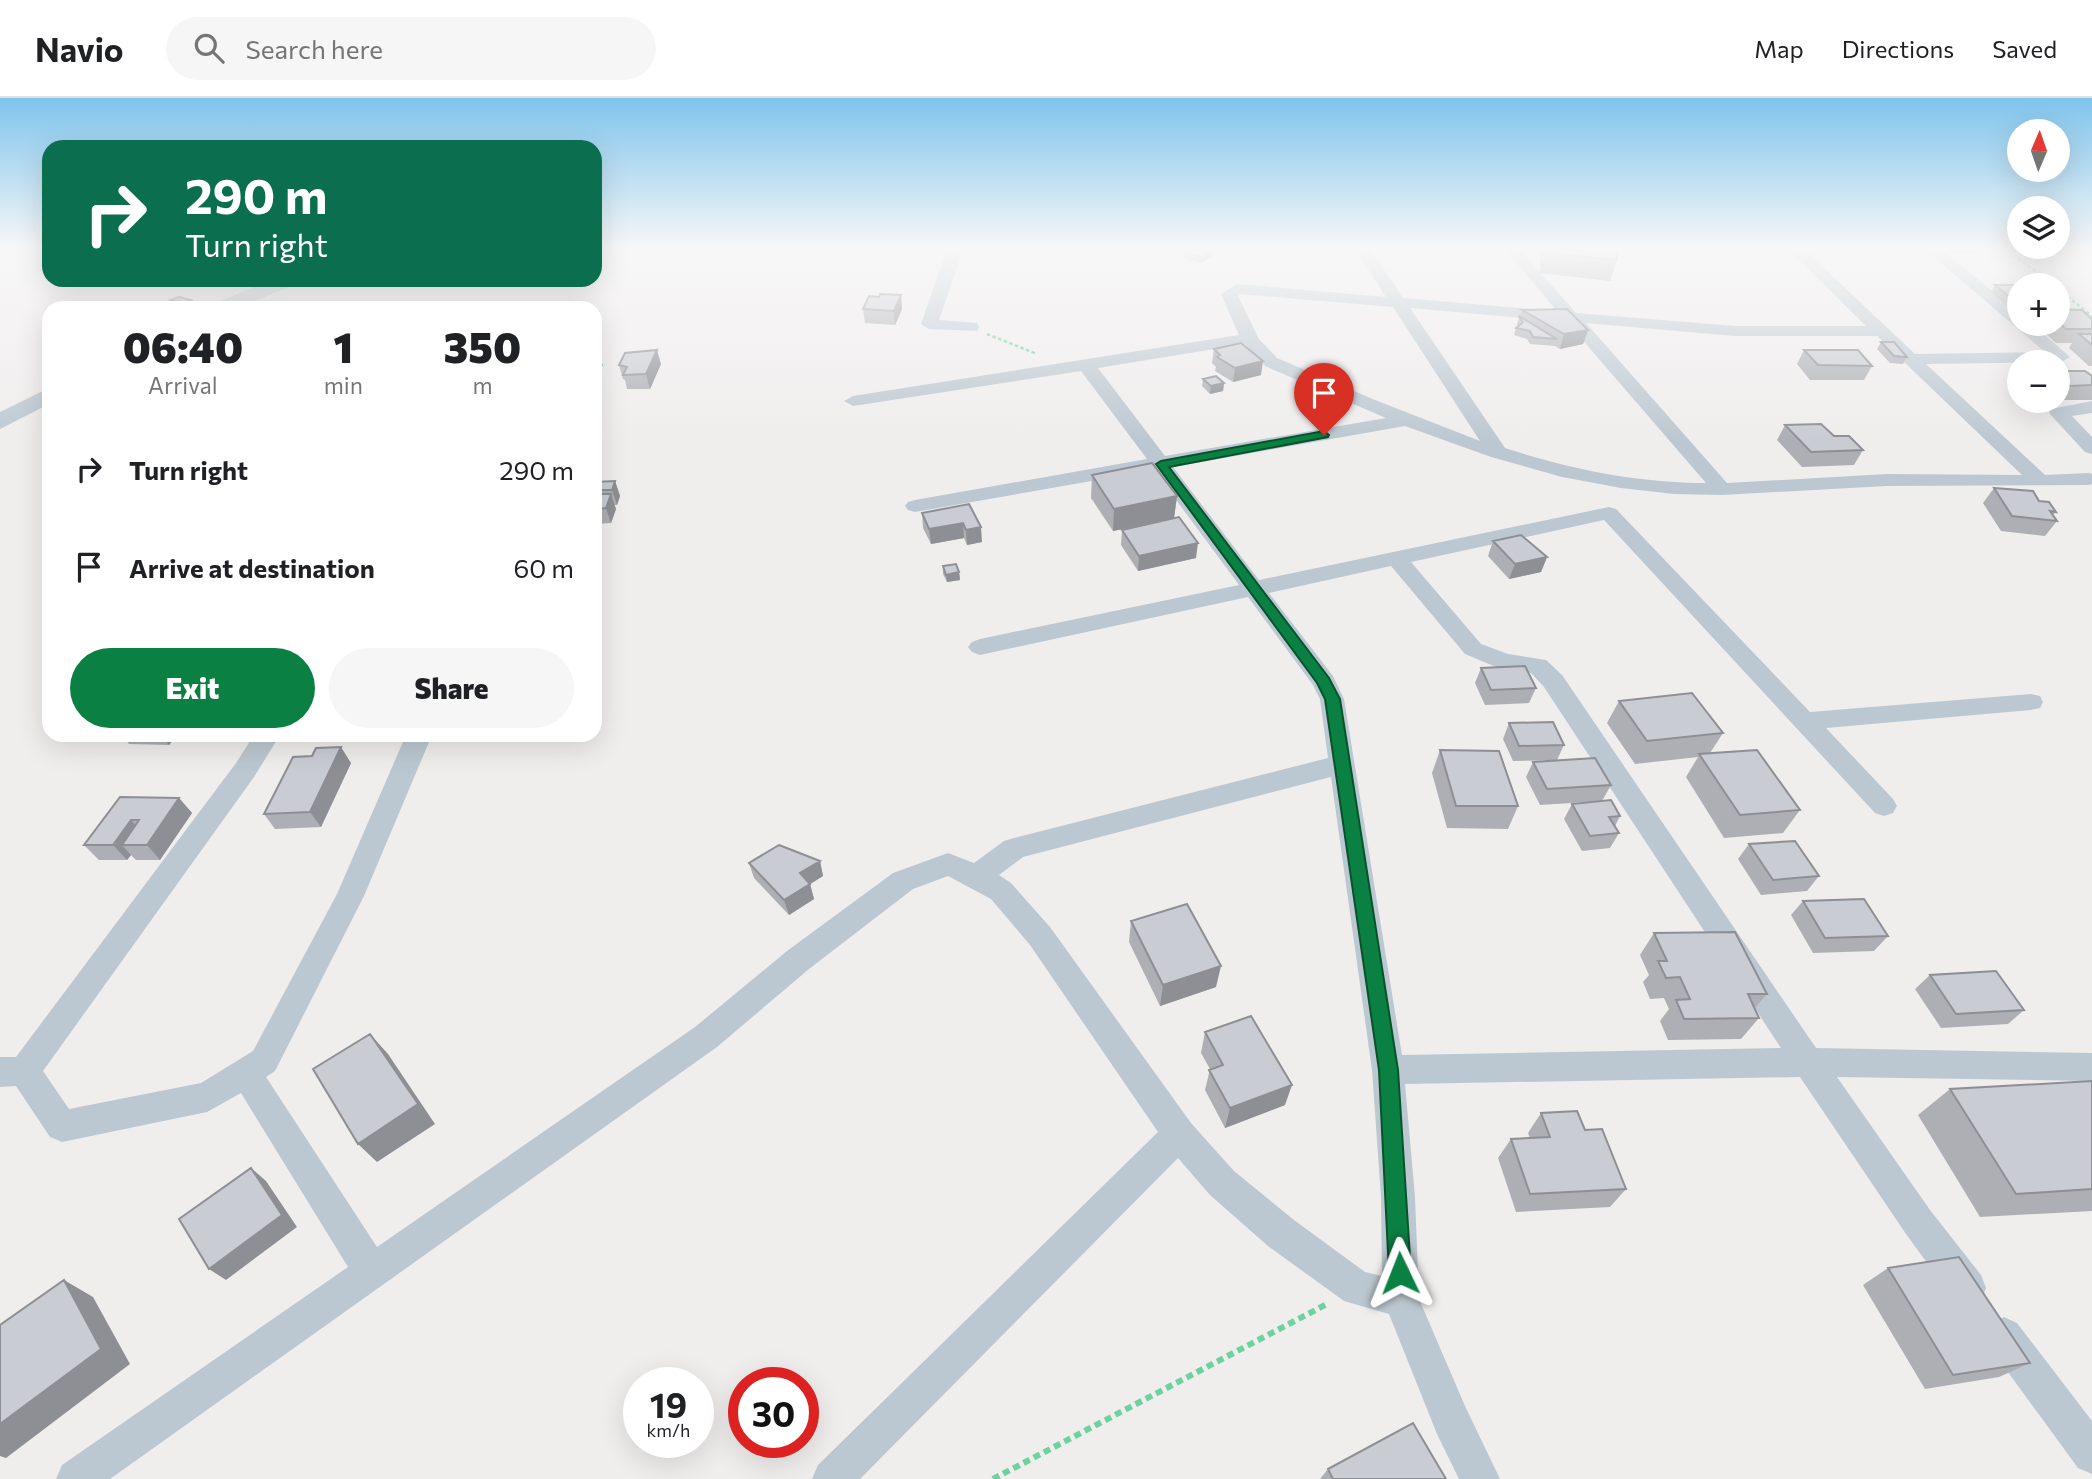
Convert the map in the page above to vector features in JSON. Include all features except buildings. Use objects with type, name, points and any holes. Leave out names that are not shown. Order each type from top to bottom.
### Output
[{"type":"street","points":[[933,311],[929,324],[971,327]]},
{"type":"street","points":[[1237,311],[1249,338],[1271,362],[1405,420],[1497,453],[1572,472],[1672,488],[1722,489],[1866,481],[2089,479]]},
{"type":"street","points":[[1403,311],[1497,453]]},
{"type":"street","points":[[1517,311],[1735,331],[1881,331]]},
{"type":"street","points":[[1566,311],[1722,489]]},
{"type":"street","points":[[1861,311],[2040,481]]},
{"type":"street","points":[[1913,359],[2066,361],[2036,336]]},
{"type":"street","points":[[853,401],[1249,338]]},
{"type":"street","points":[[1086,365],[1324,682],[1337,718],[1388,1070],[1398,1197],[1401,1299],[1451,1420],[1480,1479]]},
{"type":"street","points":[[0,422],[42,399]]},
{"type":"street","points":[[2092,407],[2058,413],[2092,448]]},
{"type":"street","points":[[915,506],[1405,420]]},
{"type":"street","points":[[1572,472],[1884,806]]},
{"type":"street","points":[[980,648],[1609,513]]},
{"type":"street","points":[[1396,558],[1473,649],[1504,661],[1538,666],[1553,681],[1918,1222],[2087,1439]]},
{"type":"street","points":[[1803,721],[2031,702]]},
{"type":"street","points":[[263,742],[245,770],[12,1072],[62,1126],[207,1097],[264,1060],[350,896],[416,742]]},
{"type":"street","points":[[977,876],[1014,849],[1343,764]]},
{"type":"street","points":[[76,1479],[706,1037],[799,960],[902,881],[948,864],[977,876],[1001,891],[1040,936],[1179,1134],[1222,1183],[1281,1233],[1357,1288],[1401,1299]]},
{"type":"street","points":[[1388,1070],[1808,1062],[2092,1067]]},
{"type":"street","points":[[245,1072],[372,1272]]},
{"type":"street","points":[[831,1479],[1179,1134]]},
{"type":"path","points":[[971,327],[1038,354]]},
{"type":"path","points":[[993,1479],[1357,1288]]},
{"type":"route","points":[[1324,435],[1161,464],[1324,682],[1332,699],[1367,915],[1388,1070],[1398,1197],[1400,1273]]}]
